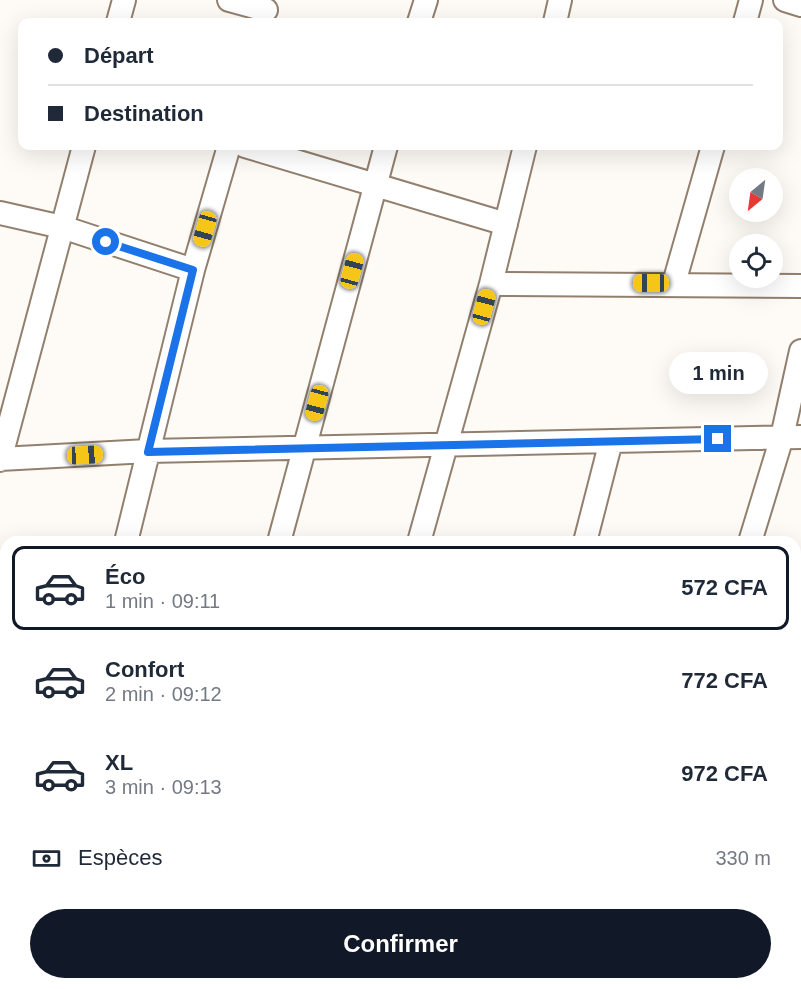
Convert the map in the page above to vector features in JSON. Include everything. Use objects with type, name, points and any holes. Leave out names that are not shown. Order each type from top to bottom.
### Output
[{"type":"street","points":[[119,18],[124,0]]},
{"type":"street","points":[[229,0],[266,11]]},
{"type":"street","points":[[421,18],[426,0]]},
{"type":"street","points":[[556,18],[560,0]]},
{"type":"street","points":[[746,18],[751,0]]},
{"type":"street","points":[[785,0],[801,5]]},
{"type":"street","points":[[83,150],[0,459],[305,447],[792,437]]},
{"type":"street","points":[[127,536],[193,270],[228,150]]},
{"type":"street","points":[[259,150],[506,224]]},
{"type":"street","points":[[281,536],[385,150]]},
{"type":"street","points":[[421,536],[491,284],[524,150]]},
{"type":"street","points":[[674,283],[712,150]]},
{"type":"street","points":[[0,213],[62,227],[193,270]]},
{"type":"street","points":[[491,284],[674,283],[801,286]]},
{"type":"street","points":[[752,536],[792,437],[801,351]]},
{"type":"street","points":[[587,536],[611,441]]},
{"type":"route","points":[[106,242],[193,270],[148,452],[718,439]]}]
